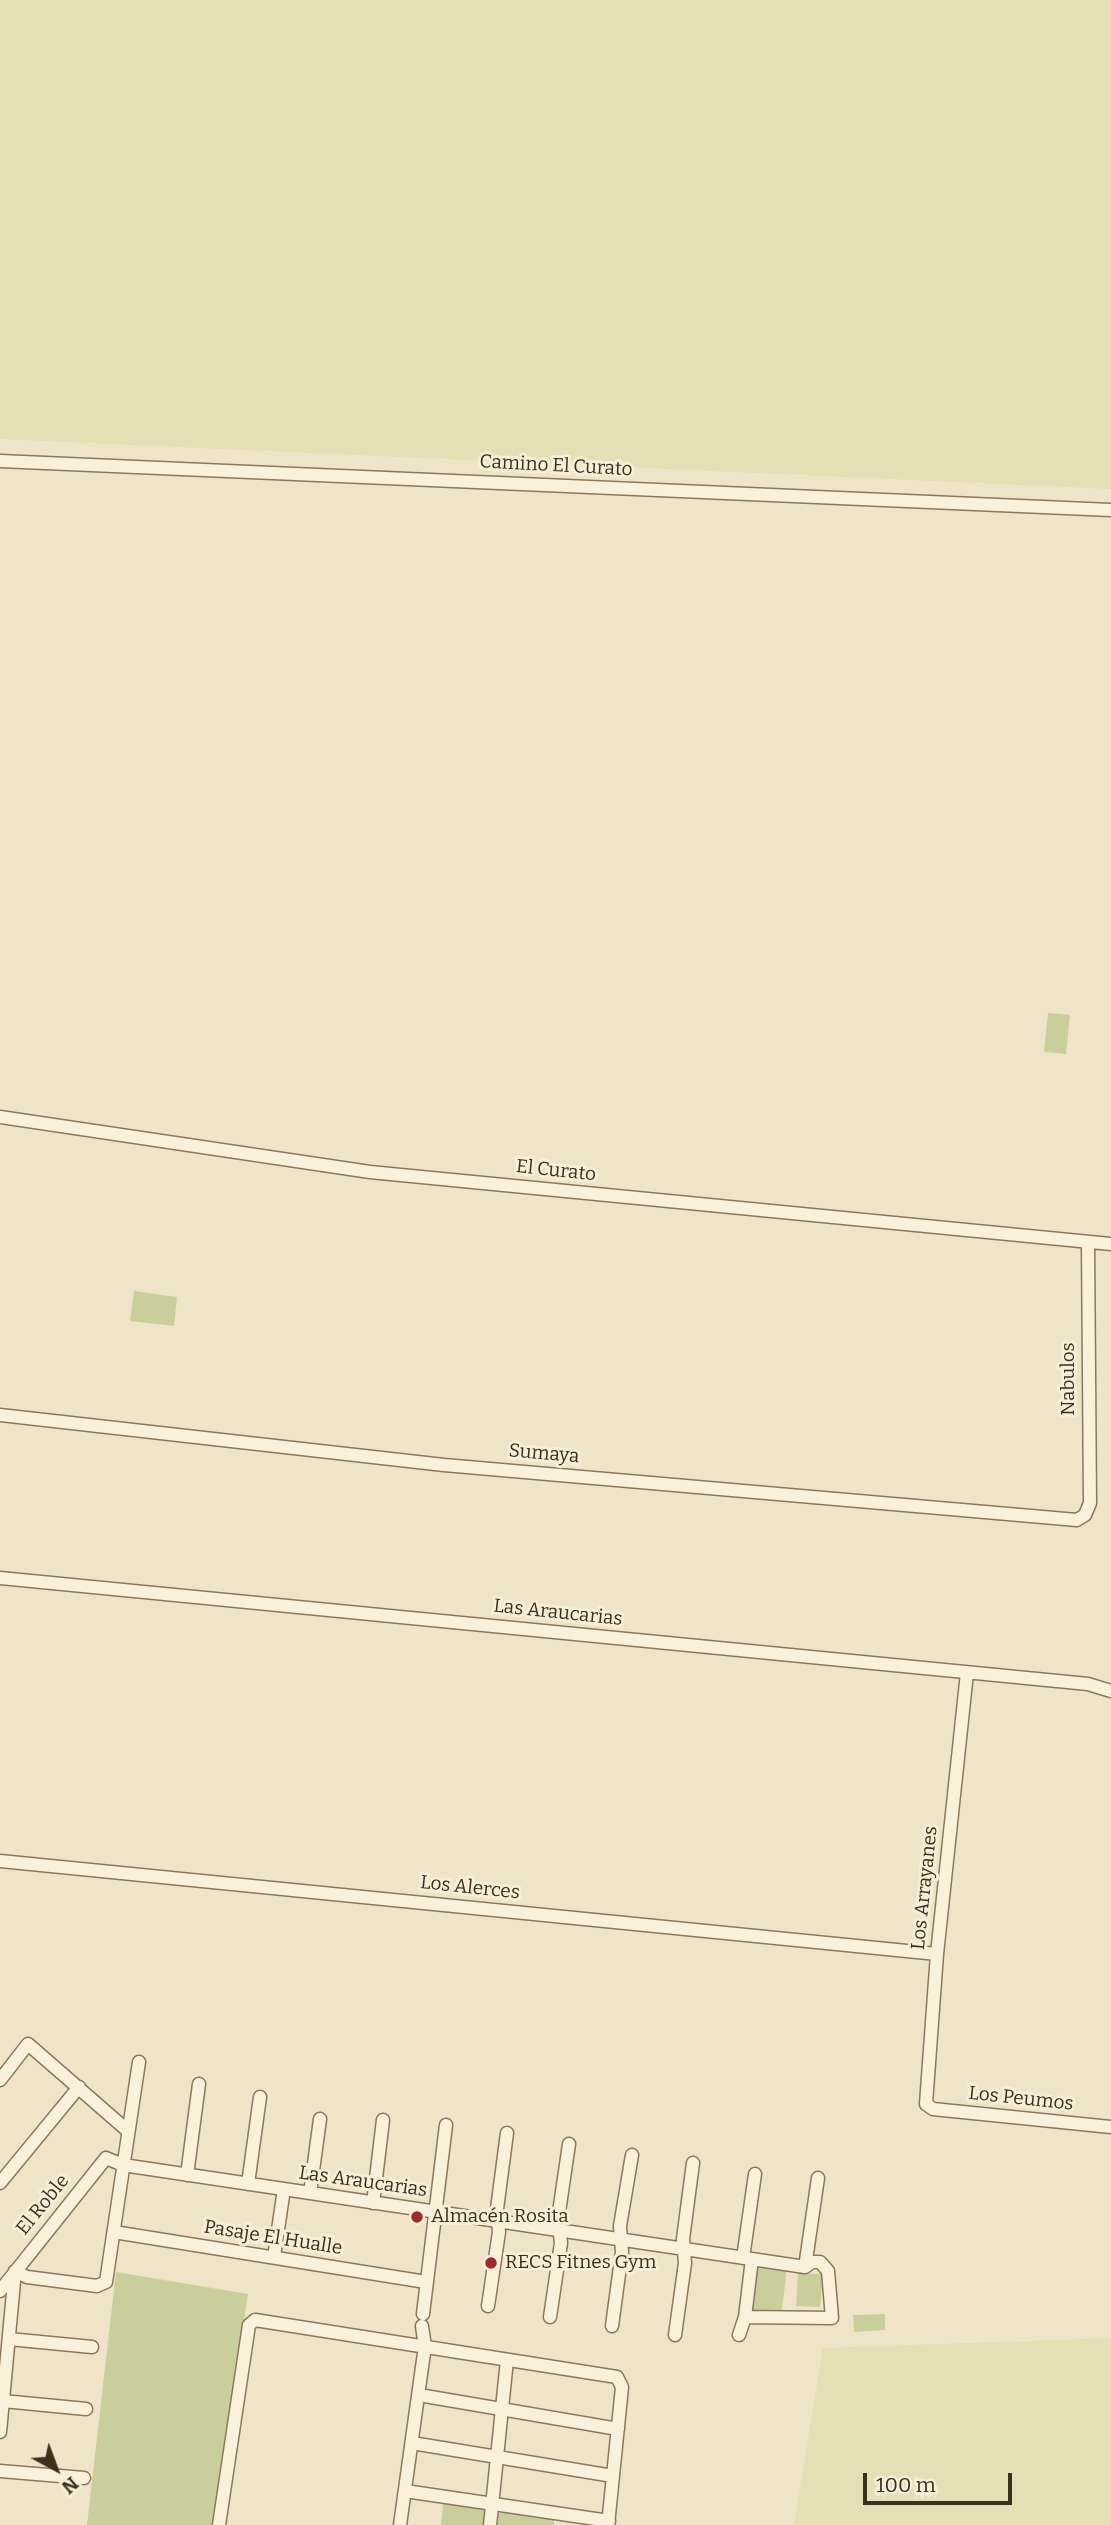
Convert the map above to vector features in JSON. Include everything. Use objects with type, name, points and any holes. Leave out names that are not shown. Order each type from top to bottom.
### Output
[{"type":"street","name":"Camino El Curato","points":[[0,461],[1111,510]]},
{"type":"street","name":"El Curato","points":[[0,1117],[370,1172],[1111,1244]]},
{"type":"street","name":"Nabulos","points":[[1086,1515],[1090,1503],[1087,1243]]},
{"type":"street","name":"Sumaya","points":[[0,1415],[444,1465],[1058,1519],[1077,1520],[1086,1515]]},
{"type":"street","name":"Las Araucarias","points":[[0,1577],[1088,1684],[1111,1691]]},
{"type":"street","name":"Los Arrayanes","points":[[928,2107],[925,2100],[937,1954],[967,1673]]},
{"type":"street","name":"Los Alerces","points":[[0,1861],[937,1954]]},
{"type":"street","points":[[0,2080],[28,2045],[128,2131]]},
{"type":"street","points":[[0,2432],[15,2271],[27,2277],[97,2286],[106,2282],[139,2062]]},
{"type":"street","points":[[187,2175],[199,2084]]},
{"type":"street","points":[[0,2183],[79,2087]]},
{"type":"street","points":[[248,2184],[260,2098]]},
{"type":"street","name":"Los Peumos","points":[[928,2107],[1111,2127]]},
{"type":"street","points":[[310,2193],[320,2119]]},
{"type":"street","points":[[373,2203],[383,2120]]},
{"type":"street","points":[[400,2525],[425,2347],[422,2320],[446,2125]]},
{"type":"street","points":[[488,2306],[499,2232],[497,2209],[507,2133]]},
{"type":"street","points":[[550,2317],[561,2243],[558,2219],[569,2144]]},
{"type":"street","points":[[612,2326],[622,2252],[620,2226],[632,2155]]},
{"type":"street","name":"El Roble","points":[[1,2289],[106,2158],[123,2165]]},
{"type":"street","points":[[675,2334],[685,2263],[683,2239],[693,2163]]},
{"type":"street","name":"Las Araucarias","points":[[123,2165],[804,2267],[812,2262],[820,2262],[828,2271],[832,2318],[745,2317]]},
{"type":"street","points":[[739,2335],[745,2317],[755,2174]]},
{"type":"street","points":[[804,2267],[818,2178]]},
{"type":"street","points":[[274,2257],[284,2189]]},
{"type":"street","name":"Pasaje El Hualle","points":[[114,2232],[426,2281]]},
{"type":"street","points":[[219,2525],[249,2325],[255,2319],[617,2377],[622,2387],[609,2523],[405,2491]]},
{"type":"street","points":[[9,2339],[92,2347]]},
{"type":"street","points":[[490,2525],[507,2360]]},
{"type":"street","points":[[419,2395],[618,2429]]},
{"type":"street","points":[[3,2401],[86,2409]]},
{"type":"street","points":[[412,2443],[613,2476]]},
{"type":"street","points":[[0,2471],[84,2479]]},
{"type":"shaded area","points":[[0,0],[1111,0],[1111,489],[0,439]]},
{"type":"shaded area","points":[[1111,2338],[1111,2525],[794,2525],[823,2348]]},
{"type":"green space","points":[[1048,1013],[1070,1015],[1066,1054],[1044,1052]]},
{"type":"green space","points":[[134,1291],[177,1297],[174,1326],[130,1321]]},
{"type":"green space","points":[[756,2264],[787,2268],[781,2317],[750,2313]]},
{"type":"green space","points":[[116,2272],[248,2294],[212,2525],[87,2525]]},
{"type":"green space","points":[[798,2273],[823,2274],[820,2307],[796,2306]]},
{"type":"green space","points":[[885,2314],[885,2330],[854,2332],[853,2315]]},
{"type":"green space","points":[[443,2503],[482,2509],[486,2513],[485,2525],[441,2525]]},
{"type":"green space","points":[[503,2511],[554,2520],[554,2525],[496,2525],[496,2515]]},
{"type":"place","name":"Almacén Rosita","points":[[417,2217]]},
{"type":"place","name":"RECS Fitnes Gym","points":[[491,2263]]}]
